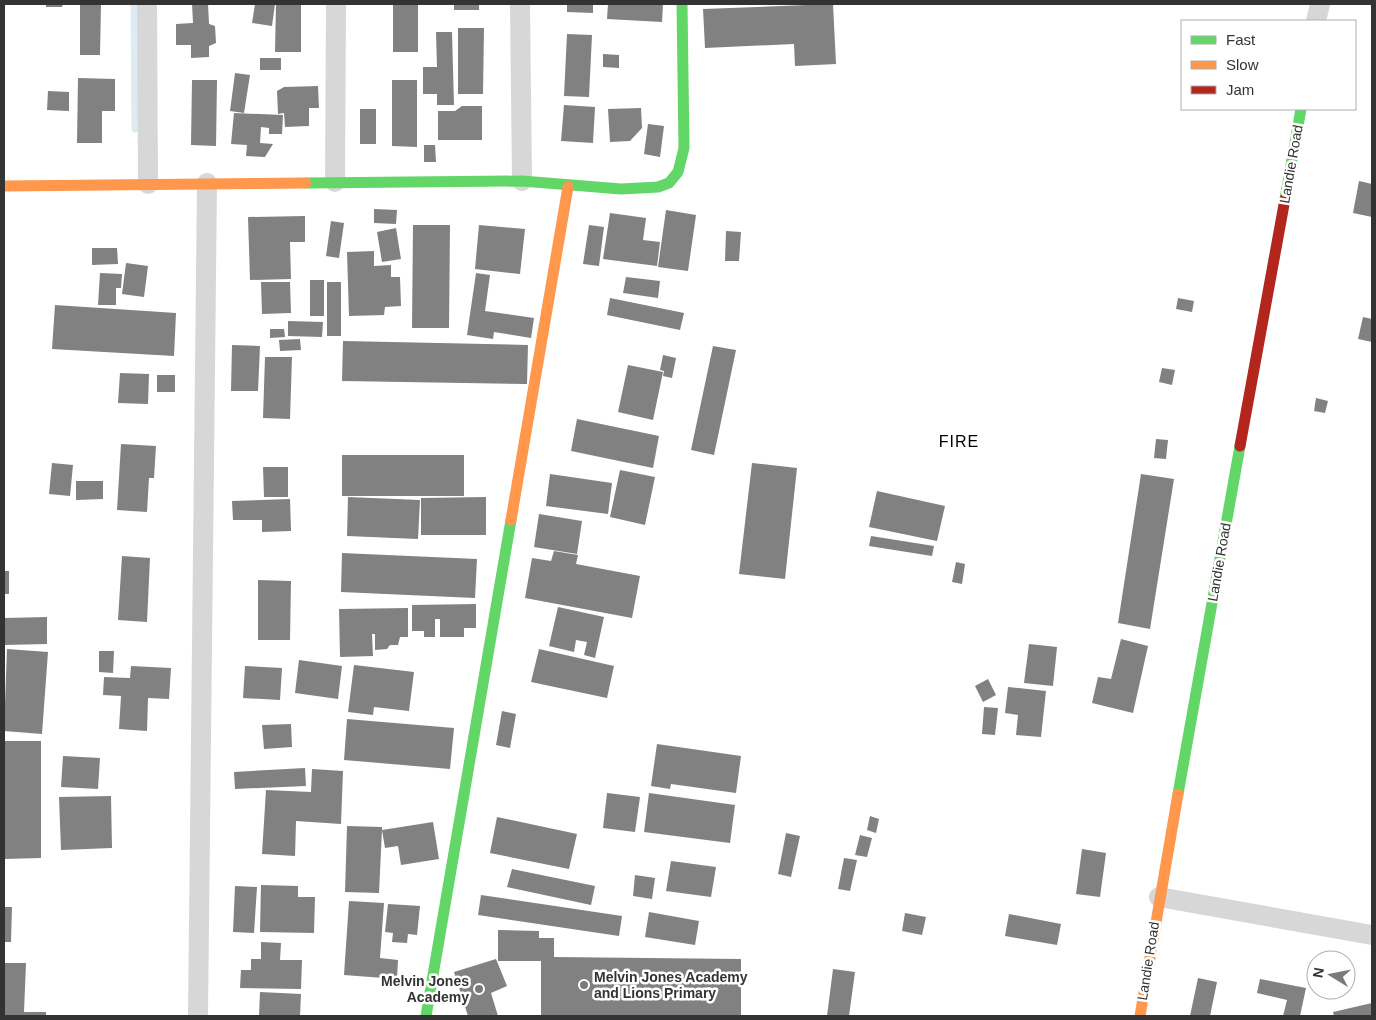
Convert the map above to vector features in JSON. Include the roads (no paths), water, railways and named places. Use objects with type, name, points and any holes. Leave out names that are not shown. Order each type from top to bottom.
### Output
[{"type":"street","points":[[147,4],[148,184]]},
{"type":"street","points":[[335,182],[336,4]]},
{"type":"street","points":[[520,4],[522,181]]},
{"type":"street","points":[[4,186],[522,181],[568,187],[652,188],[669,183],[681,167],[684,148],[682,4]]},
{"type":"street","points":[[1316,20],[1320,4]]},
{"type":"street","name":"Landie Road","points":[[1140,1016],[1159,897],[1301,110]]},
{"type":"street","points":[[198,1016],[208,183]]},
{"type":"street","points":[[426,1016],[568,187]]},
{"type":"street","points":[[1159,897],[1372,936]]},
{"type":"waterway","points":[[134,4],[135,129]]},
{"type":"place","name":"Melvin Jones Academy and Lions Primary","points":[[584,985]]},
{"type":"place","name":"Melvin Jones Academy","points":[[479,989]]},
{"type":"district","name":"FIRE","points":[[959,441]]}]
